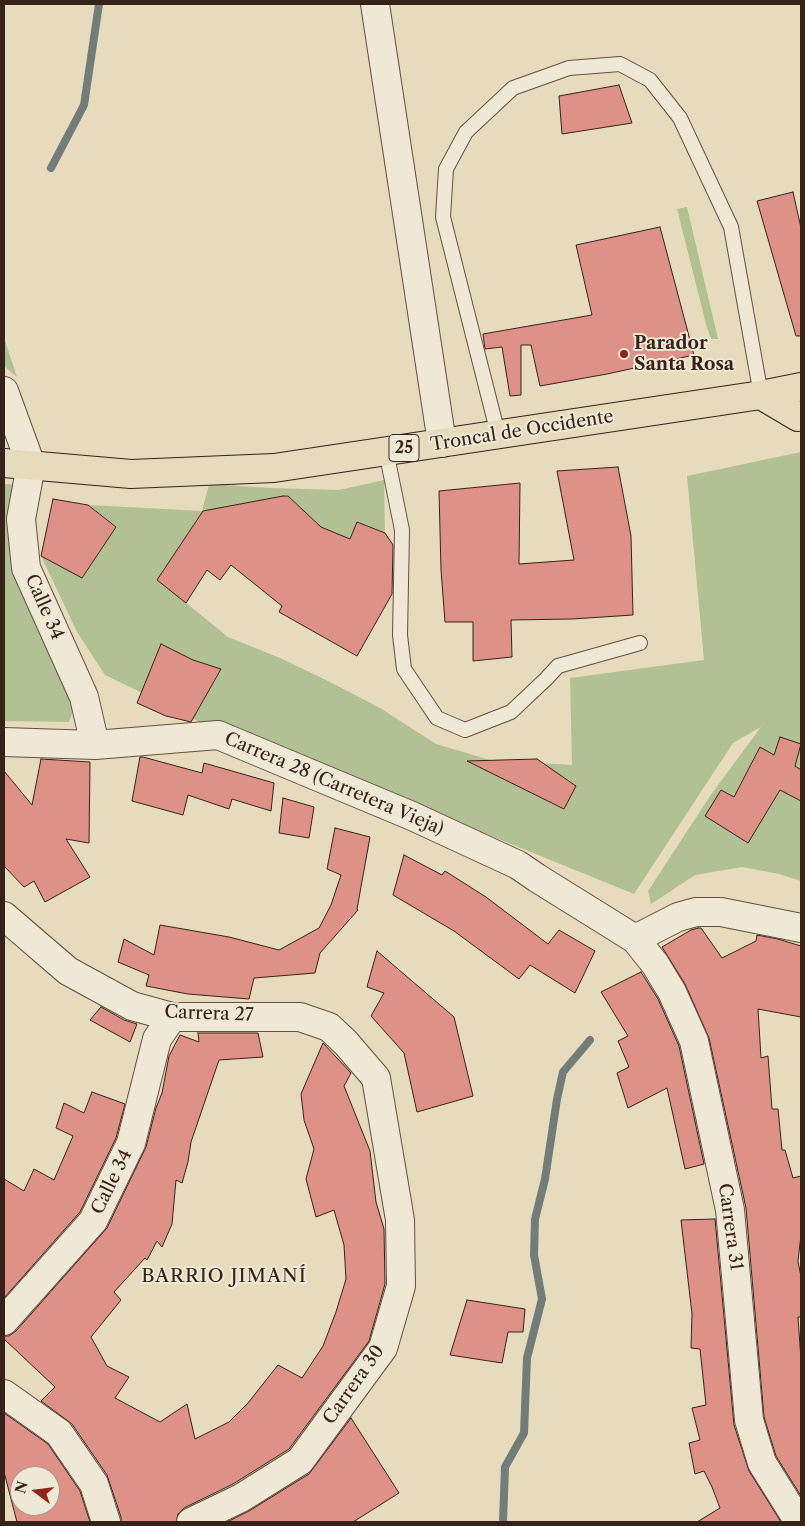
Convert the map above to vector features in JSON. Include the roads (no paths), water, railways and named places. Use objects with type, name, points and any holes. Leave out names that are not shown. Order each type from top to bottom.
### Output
[{"type":"main road","name":"Troncal de Occidente","points":[[4,463],[131,474],[274,468],[801,388]]},
{"type":"main road","points":[[761,395],[798,417],[801,416]]},
{"type":"street","points":[[375,4],[442,443]]},
{"type":"street","points":[[4,391],[31,465]]},
{"type":"street","name":"Calle 34","points":[[31,465],[21,519],[26,568],[84,697],[95,745]]},
{"type":"street","name":"Carrera 28 (Carretera Vieja)","points":[[4,742],[95,745],[218,735],[412,816],[518,865],[636,939]]},
{"type":"street","points":[[636,939],[678,917],[696,912],[721,912],[801,928]]},
{"type":"street","name":"Carrera 27","points":[[4,916],[68,971],[132,1006],[172,1017],[300,1017],[329,1027],[346,1043]]},
{"type":"street","name":"Carrera 31","points":[[636,939],[655,964],[672,992],[694,1041],[730,1210],[749,1420],[762,1463],[799,1522]]},
{"type":"street","name":"Calle 34","points":[[4,1321],[93,1221],[131,1143],[157,1039],[172,1017]]},
{"type":"street","name":"Carrera 30","points":[[191,1522],[241,1498],[300,1460],[383,1348],[401,1286],[400,1220],[376,1078],[346,1043]]},
{"type":"street","points":[[5,1396],[59,1433],[94,1484],[106,1522]]},
{"type":"lane","points":[[498,434],[443,217],[446,169],[466,132],[513,88],[569,68],[620,64],[650,80],[680,118],[731,226],[761,395]]},
{"type":"lane","points":[[386,451],[402,530],[400,635],[404,669],[437,718],[465,730],[511,712],[558,666],[640,643]]},
{"type":"waterway","points":[[51,168],[84,105],[99,4]]},
{"type":"waterway","points":[[503,1522],[505,1467],[524,1433],[527,1358],[542,1299],[534,1255],[535,1219],[545,1179],[563,1072],[590,1040]]},
{"type":"place","name":"Parador Santa Rosa","points":[[624,354]]},
{"type":"district","name":"BARRIO JIMANÍ","points":[[224,1277]]}]
